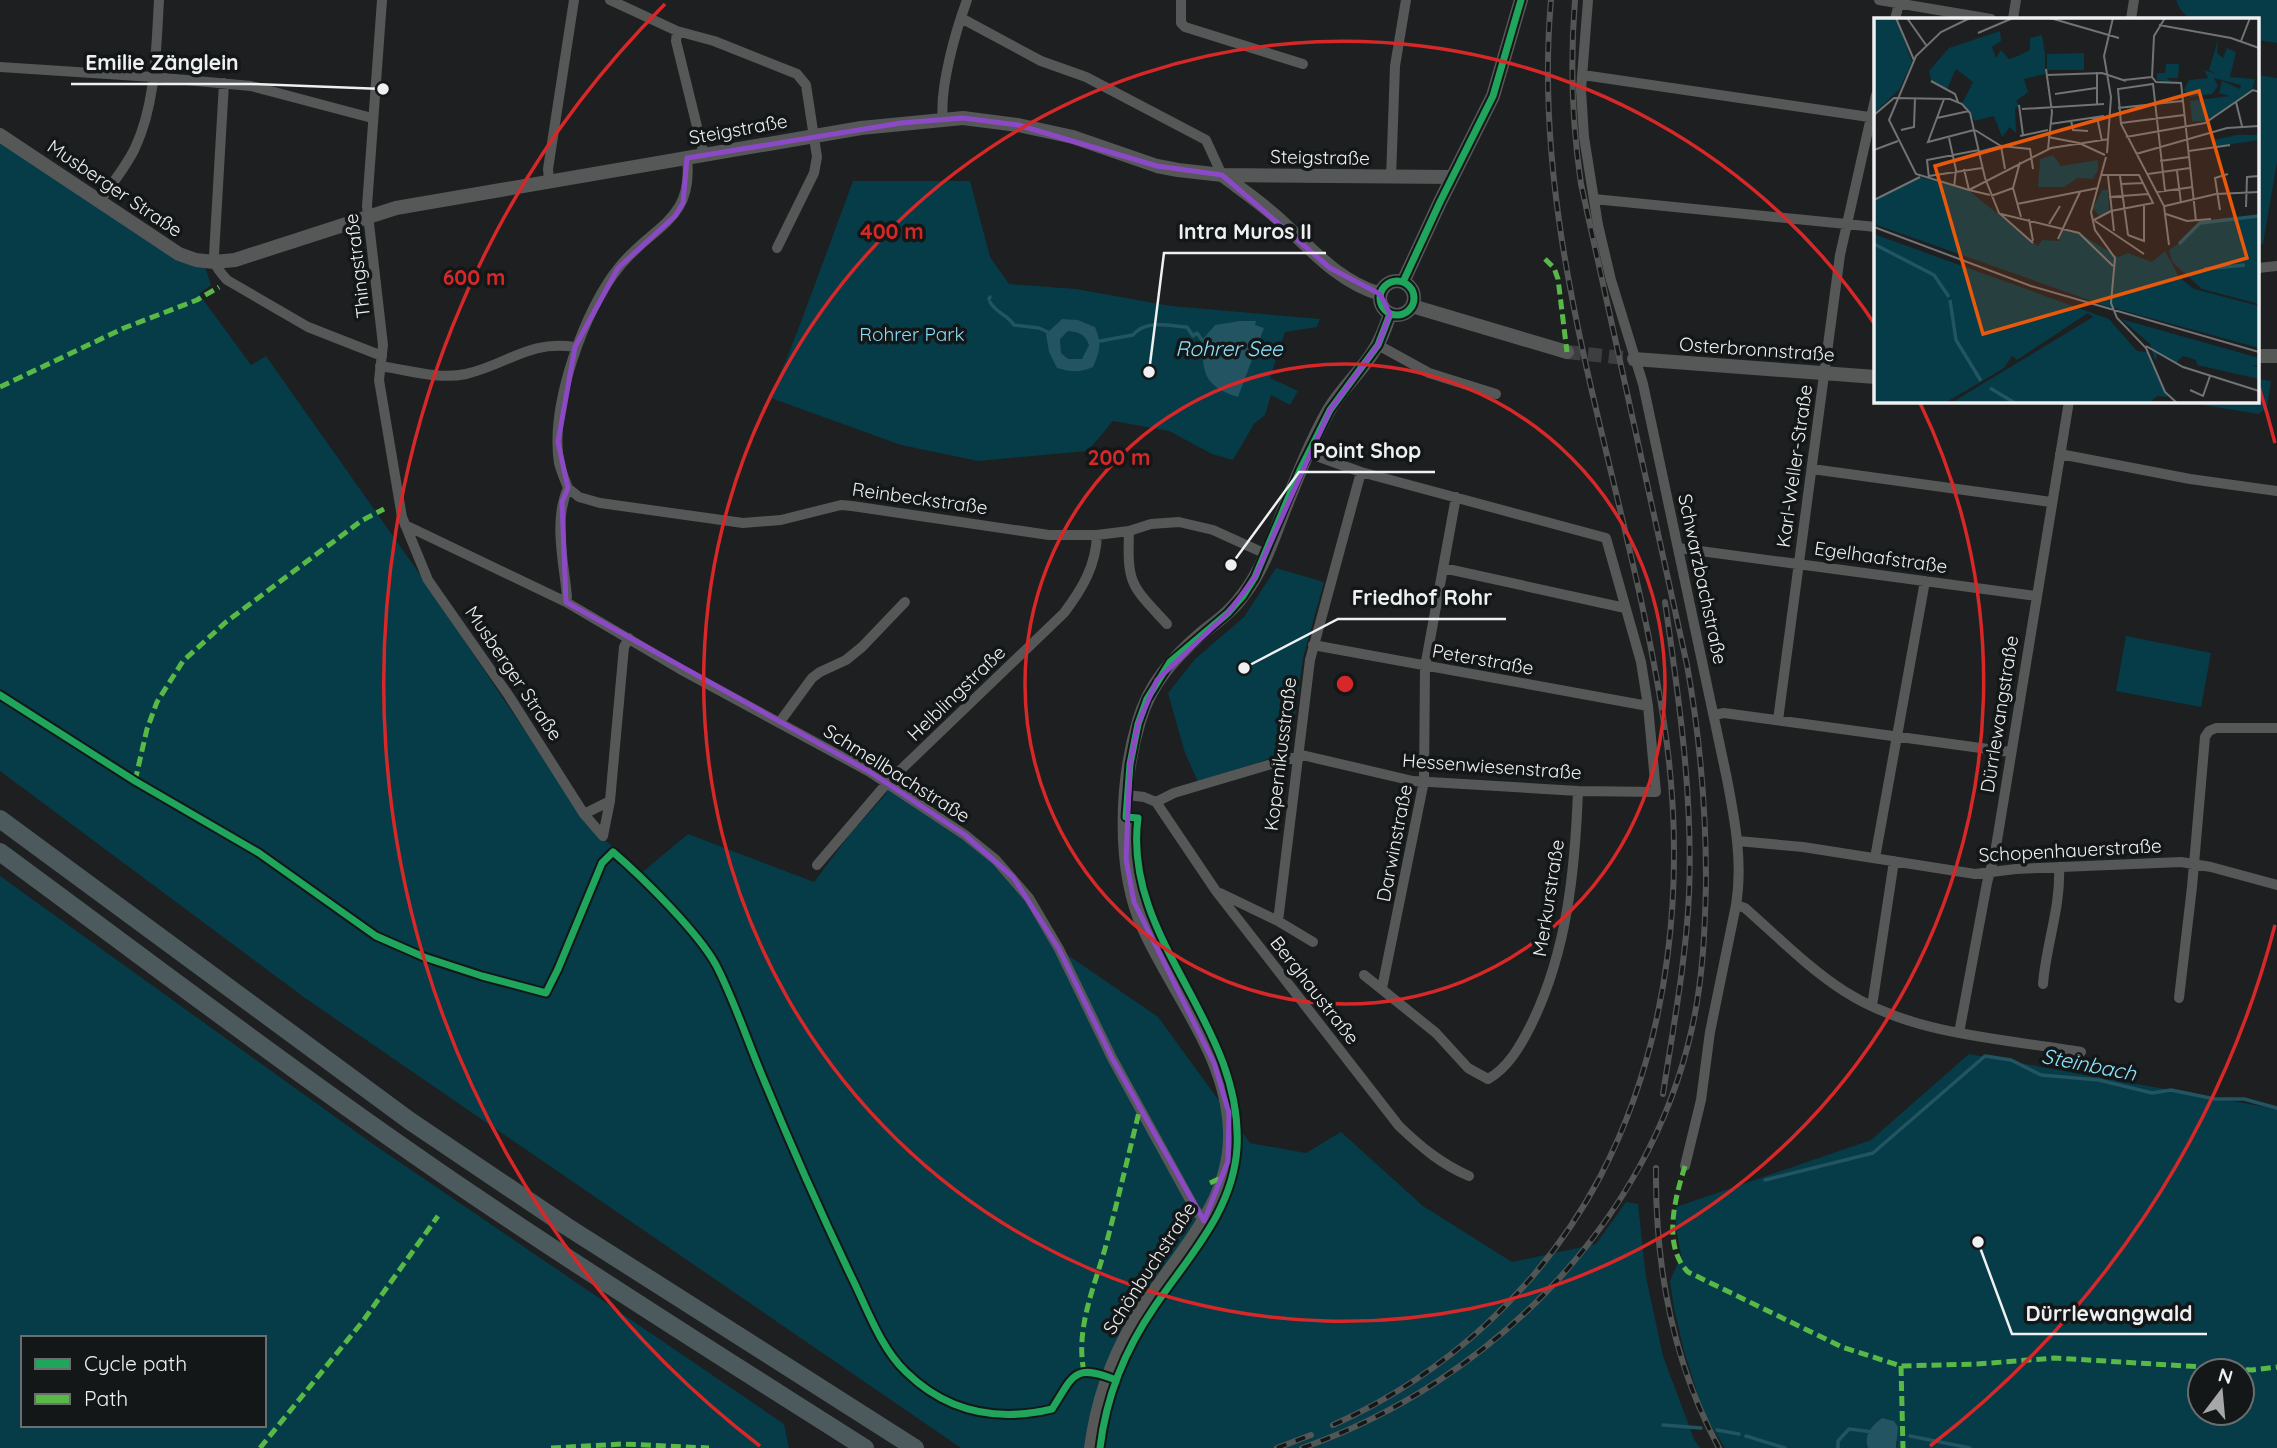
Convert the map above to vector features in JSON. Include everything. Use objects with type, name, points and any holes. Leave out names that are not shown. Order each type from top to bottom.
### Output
[{"type":"highway","points":[[0,819],[460,1156],[915,1448]]},
{"type":"highway","points":[[0,852],[315,1084],[468,1192],[865,1448]]},
{"type":"street","points":[[99,202],[134,151],[141,133],[153,76],[159,0]]},
{"type":"street","name":"Thingstraße","points":[[382,0],[367,206],[383,345],[379,380],[405,525]]},
{"type":"street","points":[[550,180],[548,169],[574,0]]},
{"type":"street","points":[[610,0],[677,31],[714,41],[797,74],[806,85],[817,157],[814,173],[778,248]]},
{"type":"street","points":[[943,120],[944,97],[967,0]]},
{"type":"street","points":[[1181,0],[1181,23],[1185,27],[1303,64]]},
{"type":"street","points":[[1391,178],[1395,66],[1406,0]]},
{"type":"street","points":[[1403,282],[1495,90],[1521,0]]},
{"type":"street","name":"Schwarzbachstraße","points":[[1588,0],[1581,90],[1584,137],[1594,199],[1611,280],[1643,384],[1714,715],[1738,841],[1737,905],[1710,1032],[1701,1100],[1685,1166]]},
{"type":"street","points":[[1879,0],[1986,18]]},
{"type":"street","points":[[2013,18],[2016,0]]},
{"type":"street","points":[[2131,18],[2134,0]]},
{"type":"street","points":[[961,19],[1041,61],[1086,77],[1206,140],[1222,175],[1283,223],[1330,268],[1364,289],[1380,294]]},
{"type":"street","points":[[677,31],[676,41],[704,155]]},
{"type":"street","points":[[0,67],[153,76],[251,86],[372,118]]},
{"type":"street","points":[[1583,75],[1874,117]]},
{"type":"street","points":[[224,83],[214,262],[228,280],[309,327],[381,361],[453,375],[467,373],[533,348],[547,345],[575,348]]},
{"type":"street","name":"Karl-Weller-Straße","points":[[1778,720],[1846,224],[1874,117]]},
{"type":"street","name":"Steigstraße","points":[[214,262],[235,260],[396,208],[814,136],[901,123],[943,120],[986,119],[1018,125],[1073,137],[1157,166],[1222,175],[1452,177]]},
{"type":"street","name":"Musberger Straße","points":[[0,135],[180,254],[196,260],[214,262]]},
{"type":"street","points":[[566,602],[560,519],[562,502],[568,488],[559,465],[558,442],[575,348],[586,322],[618,268],[633,251],[675,216],[683,203],[688,174],[687,158]]},
{"type":"street","points":[[1248,194],[1255,174]]},
{"type":"street","points":[[1594,199],[1874,227]]},
{"type":"street","points":[[1403,282],[1412,292],[1412,306],[1388,321],[1380,294],[1389,283],[1403,282]]},
{"type":"street","points":[[1412,306],[1567,352]]},
{"type":"street","name":"Schönbuchstraße","points":[[1091,1448],[1102,1396],[1120,1347],[1142,1310],[1205,1221],[1216,1199],[1230,1146],[1229,1113],[1214,1063],[1189,1009],[1144,928],[1134,902],[1126,859],[1127,795],[1138,724],[1152,690],[1170,662],[1228,613],[1243,596],[1266,554],[1308,453],[1339,395],[1378,345],[1388,321]]},
{"type":"street","points":[[1378,345],[1429,373],[1496,394]]},
{"type":"street","name":"Osterbronnstraße","points":[[1634,359],[1874,377]]},
{"type":"street","name":"Dürrlewangstraße","points":[[1959,1032],[1990,872],[2069,402]]},
{"type":"street","points":[[1308,453],[1361,472],[1606,538],[1641,662],[1648,706]]},
{"type":"street","points":[[2060,454],[2190,479],[2277,491]]},
{"type":"street","points":[[1812,469],[2051,502]]},
{"type":"street","name":"Kopernikusstraße","points":[[1278,921],[1313,645],[1361,472]]},
{"type":"street","name":"Reinbeckstraße","points":[[568,488],[579,497],[600,503],[743,523],[781,520],[841,505],[1049,535],[1097,535],[1129,531],[1151,524],[1179,522],[1213,530],[1266,554]]},
{"type":"street","name":"Darwinstraße","points":[[1382,988],[1424,781],[1425,667],[1456,497]]},
{"type":"street","name":"Musberger Straße","points":[[405,525],[428,580],[509,696],[584,814],[603,836],[610,801]]},
{"type":"street","name":"Schmellbachstraße","points":[[405,525],[566,602],[887,783],[965,835],[996,860],[1029,898],[1068,966],[1112,1058],[1195,1209],[1205,1221]]},
{"type":"street","points":[[1129,531],[1130,577],[1139,594],[1167,624]]},
{"type":"street","name":"Helblingstraße","points":[[817,865],[887,783],[1063,613],[1081,591],[1091,569],[1096,554],[1097,535]]},
{"type":"street","name":"Egelhaafstraße","points":[[1678,548],[2036,596]]},
{"type":"street","points":[[1443,568],[1625,608]]},
{"type":"street","points":[[1875,858],[1926,582]]},
{"type":"street","points":[[779,723],[812,678],[862,648],[905,602]]},
{"type":"street","points":[[584,814],[610,801],[624,647],[629,638]]},
{"type":"street","name":"Peterstraße","points":[[1313,645],[1648,706]]},
{"type":"street","name":"Hessenwiesenstraße","points":[[1156,802],[1174,793],[1302,755],[1413,781],[1578,791],[1656,792],[1648,706]]},
{"type":"street","points":[[1714,715],[1724,713],[2010,752]]},
{"type":"street","points":[[2179,998],[2205,737],[2216,728],[2277,727]]},
{"type":"street","name":"Merkurstraße","points":[[1364,975],[1436,1033],[1468,1068],[1488,1079],[1497,1074],[1524,1040],[1554,968],[1566,918],[1576,849],[1578,791]]},
{"type":"street","points":[[1127,795],[1156,802]]},
{"type":"street","name":"Berghaustraße","points":[[1156,802],[1216,891],[1399,1126],[1445,1166],[1469,1177]]},
{"type":"street","name":"Schopenhauerstraße","points":[[1738,841],[1975,874],[2132,862],[2181,862],[2277,885]]},
{"type":"street","points":[[1872,1006],[1894,861]]},
{"type":"street","points":[[2043,984],[2058,897],[2059,867]]},
{"type":"street","points":[[1216,891],[1278,921],[1313,942]]},
{"type":"street","points":[[1737,905],[1745,908],[1841,989],[1902,1019],[1959,1032],[2081,1052]]},
{"type":"highlighted area","points":[[963,118],[1018,125],[1157,166],[1222,175],[1330,268],[1380,294],[1390,314],[1378,345],[1330,410],[1255,577],[1228,613],[1157,680],[1138,724],[1130,764],[1126,859],[1134,902],[1214,1063],[1229,1113],[1228,1161],[1204,1221],[1112,1058],[1059,949],[1013,877],[965,835],[870,772],[566,602],[562,502],[568,488],[558,442],[575,347],[618,268],[675,216],[683,203],[687,158],[901,123]]},
{"type":"green space","points":[[2176,0],[2277,0],[2277,43],[2260,40],[2260,18],[2188,18]]},
{"type":"green space","points":[[2260,75],[2277,78],[2277,162],[2263,244],[2260,243]]},
{"type":"green space","points":[[0,141],[205,267],[211,285],[199,294],[251,365],[266,356],[419,573],[584,819],[640,874],[688,834],[814,882],[850,834],[886,794],[887,783],[996,860],[1059,949],[1158,1017],[1250,1143],[1306,1153],[1341,1132],[1423,1206],[1512,1262],[1596,1244],[1626,1202],[1638,1204],[1646,1277],[1663,1356],[1694,1439],[1700,1448],[961,1448],[305,998],[0,771]]},
{"type":"green space","name":"Rohrer Park","points":[[853,181],[970,181],[990,257],[1009,284],[1076,289],[1171,306],[1320,319],[1317,327],[1285,332],[1270,378],[1298,391],[1290,405],[1271,395],[1265,415],[1254,424],[1233,460],[1212,454],[1169,431],[1113,421],[1088,451],[978,461],[901,445],[771,398]]},
{"type":"green space","points":[[2260,379],[2271,381],[2267,407],[2259,414],[2183,402],[2260,402]]},
{"type":"green space","points":[[1276,568],[1324,582],[1303,658],[1290,752],[1198,782],[1185,753],[1168,693],[1195,659],[1244,617]]},
{"type":"green space","points":[[2126,636],[2211,653],[2201,707],[2116,691]]},
{"type":"green space","points":[[0,876],[373,1144],[784,1424],[789,1448],[0,1448]]},
{"type":"green space","points":[[1969,1054],[2277,1109],[2277,1448],[1896,1448],[1898,1442],[1882,1418],[1869,1431],[1868,1448],[1725,1448],[1704,1414],[1674,1308],[1670,1281],[1681,1255],[1676,1228],[1676,1207],[1871,1140]]},
{"type":"water","points":[[1062,319],[1078,320],[1095,327],[1099,347],[1093,367],[1075,371],[1057,368],[1049,352],[1046,334]],"holes":[[[1068,331],[1078,333],[1087,341],[1089,345],[1082,359],[1068,359],[1061,353],[1060,339]]]},
{"type":"water","name":"Rohrer See","points":[[1256,321],[1255,325],[1264,328],[1238,397],[1218,388],[1207,377],[1202,340],[1215,325]]},
{"type":"water","points":[[1882,1418],[1894,1421],[1898,1427],[1896,1448],[1868,1448],[1869,1431]]},
{"type":"waterway","points":[[990,302],[1014,325],[1039,328],[1048,332]]},
{"type":"waterway","points":[[1100,341],[1133,335],[1151,325],[1187,327],[1193,336],[1197,333],[1202,340]]},
{"type":"waterway","name":"Steinbach","points":[[1765,1180],[1873,1153],[1985,1056],[2011,1060],[2041,1075],[2099,1080],[2152,1093],[2171,1090],[2215,1099],[2244,1099],[2277,1108]]},
{"type":"waterway","name":"Steinbach","points":[[1663,1425],[1701,1428]]},
{"type":"waterway","name":"Steinbach","points":[[1838,1448],[1838,1441],[1849,1429],[1873,1432]]},
{"type":"waterway","name":"Steinbach","points":[[1717,1430],[1739,1434]]},
{"type":"waterway","name":"Steinbach","points":[[1746,1436],[1785,1448]]},
{"type":"waterway","name":"Steinbach","points":[[1910,1436],[1970,1448]]},
{"type":"tunnel","points":[[1567,352],[1634,359]]},
{"type":"railway","points":[[1333,1425],[1415,1380],[1452,1353],[1488,1323],[1550,1255],[1577,1217],[1600,1177],[1624,1124],[1644,1069],[1658,1013],[1668,955],[1674,839],[1671,780],[1648,633],[1586,364],[1554,184],[1548,92],[1551,0]]},
{"type":"railway","points":[[1302,1448],[1371,1419],[1436,1383],[1496,1338],[1551,1287],[1599,1230],[1639,1167],[1671,1100],[1696,1010],[1703,954],[1706,881],[1699,745],[1687,665],[1581,184],[1573,92],[1575,0]]},
{"type":"railway","points":[[1663,1094],[1685,944],[1690,857],[1684,747],[1665,602]]},
{"type":"railway","points":[[1656,1168],[1659,1241],[1670,1312],[1689,1381],[1719,1448]]},
{"type":"railway","points":[[1277,1448],[1311,1435]]},
{"type":"marked path","points":[[1545,259],[1554,268],[1558,279],[1567,352]]},
{"type":"marked path","points":[[0,387],[124,328],[197,300],[219,287]]},
{"type":"marked path","points":[[135,781],[147,729],[157,702],[183,661],[226,622],[361,521],[384,509]]},
{"type":"marked path","points":[[1084,1372],[1084,1323],[1140,1108]]},
{"type":"marked path","points":[[1685,1166],[1675,1207],[1673,1235],[1675,1249],[1688,1272],[1842,1347],[1901,1366],[2055,1358],[2252,1370],[2277,1367]]},
{"type":"marked path","points":[[1210,1183],[1223,1177]]},
{"type":"marked path","points":[[260,1448],[363,1321],[438,1216]]},
{"type":"marked path","points":[[1901,1366],[1903,1448]]},
{"type":"marked path","points":[[551,1448],[623,1444],[709,1448]]},
{"type":"cycle path","points":[[1403,282],[1493,96],[1521,0]]},
{"type":"cycle path","points":[[1397,281],[1409,286],[1414,298],[1409,310],[1397,315],[1385,310],[1380,298],[1385,286],[1397,281]]},
{"type":"cycle path","points":[[1100,1448],[1112,1392],[1126,1356],[1155,1306],[1195,1251],[1218,1212],[1234,1171],[1237,1148],[1234,1103],[1222,1061],[1205,1021],[1164,943],[1148,903],[1138,862],[1138,818],[1126,817],[1130,764],[1138,724],[1147,699],[1170,662],[1228,613],[1255,577],[1300,470],[1330,410],[1378,345],[1390,314]]},
{"type":"cycle path","points":[[0,695],[135,781],[259,853],[376,936],[424,957],[546,993],[602,863],[613,852],[683,921],[716,965],[782,1124],[839,1251],[881,1339],[906,1372],[939,1397],[974,1411],[993,1414],[1032,1413],[1052,1409],[1071,1380],[1083,1373],[1116,1380]]},
{"type":"place","name":"Emilie Zänglein","points":[[383,89]]},
{"type":"place","name":"Intra Muros II","points":[[1149,372]]},
{"type":"place","name":"Point Shop","points":[[1231,565]]},
{"type":"place","name":"Friedhof Rohr","points":[[1244,668]]},
{"type":"place","name":"Dürrlewangwald","points":[[1978,1242]]}]
